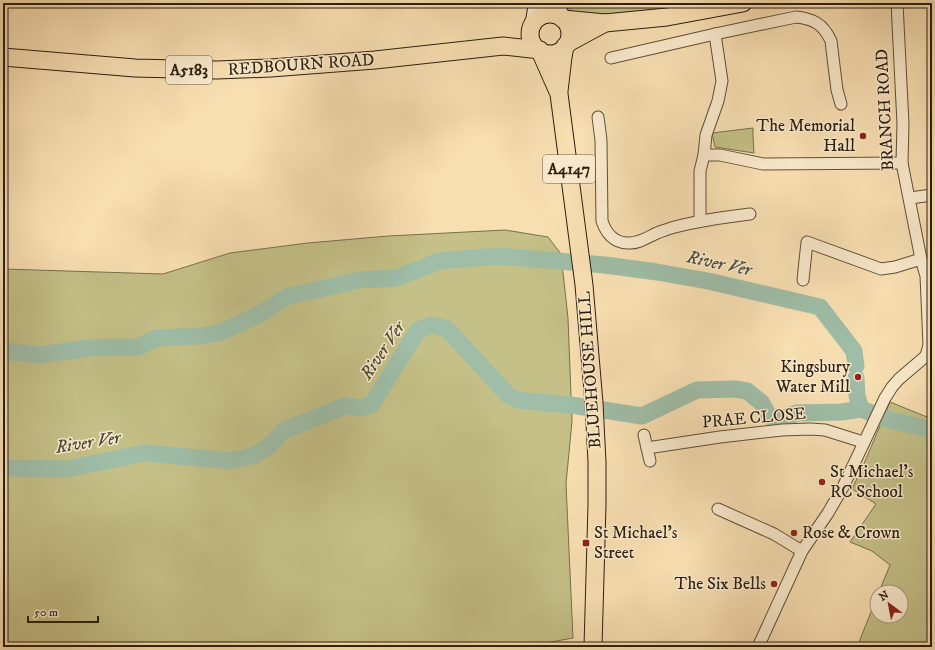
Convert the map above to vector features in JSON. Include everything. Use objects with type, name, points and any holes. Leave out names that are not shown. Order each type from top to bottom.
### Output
[{"type":"main road","points":[[503,46],[539,17],[544,15],[556,15],[560,13],[605,23],[667,17],[743,3]]},
{"type":"main road","points":[[534,22],[530,35],[535,46],[540,51],[547,53],[560,51],[566,44],[569,36],[567,24],[560,13]]},
{"type":"main road","points":[[566,44],[605,23]]},
{"type":"main road","name":"BLUEHOUSE HILL","points":[[566,44],[559,94],[584,285],[597,462],[593,647]]},
{"type":"main road","name":"REDBOURN ROAD","points":[[3,57],[135,68],[217,70],[271,68],[375,60],[503,46],[540,51]]},
{"type":"main road","name":"BLUEHOUSE HILL","points":[[540,51],[559,94]]},
{"type":"street","points":[[534,22],[537,3]]},
{"type":"street","name":"BRANCH ROAD","points":[[897,3],[903,124],[902,163],[921,259],[926,276],[929,356]]},
{"type":"street","points":[[611,58],[634,48],[715,34],[796,17],[806,18],[821,26],[831,41],[834,91],[841,104]]},
{"type":"street","points":[[700,221],[700,171],[704,155],[706,135],[718,101],[722,81],[715,34]]},
{"type":"street","points":[[598,117],[596,129],[601,140],[602,221],[609,235],[615,240],[634,243],[659,232],[700,221],[743,217]]},
{"type":"street","points":[[704,155],[720,155],[762,164],[902,163]]},
{"type":"street","points":[[910,198],[932,195]]},
{"type":"street","points":[[803,280],[807,242],[882,269],[895,267],[921,259]]},
{"type":"street","points":[[758,647],[802,551],[836,500],[885,398],[899,379],[929,356]]},
{"type":"street","name":"PRAE CLOSE","points":[[647,448],[720,437],[782,430],[810,429],[825,430],[863,442]]},
{"type":"street","points":[[644,435],[650,461]]},
{"type":"street","points":[[718,509],[774,534],[802,551]]},
{"type":"shaded area","points":[[562,3],[710,3],[631,14],[578,15]]},
{"type":"shaded area","points":[[753,128],[754,153],[715,147],[712,133]]},
{"type":"shaded area","points":[[505,230],[548,237],[561,254],[568,318],[572,421],[566,484],[573,638],[528,647],[3,647],[3,269],[163,274],[230,253],[308,243],[388,236]]},
{"type":"shaded area","points":[[890,402],[932,419],[932,647],[857,647],[869,617],[869,624],[909,624],[909,584],[882,584],[890,565],[872,551],[850,542],[876,504],[852,489]]},
{"type":"waterway","name":"River Ver","points":[[3,351],[40,355],[87,348],[138,347],[157,338],[200,336],[222,332],[262,313],[286,297],[359,280],[397,278],[439,261],[498,256],[605,265],[657,272],[708,281],[820,307],[854,351],[856,366]]},
{"type":"waterway","name":"River Ver","points":[[3,468],[67,469],[145,453],[230,461],[252,456],[267,448],[285,430],[345,406],[362,408],[372,404],[418,330],[432,325],[447,329],[508,395],[518,400],[571,405],[642,416],[697,390],[735,389],[747,391],[761,402],[769,416],[777,421],[797,413],[841,412],[861,409]]},
{"type":"waterway","name":"River Ver","points":[[856,378],[857,396],[861,409],[893,421],[932,431]]},
{"type":"place","name":"The Memorial Hall","points":[[863,136]]},
{"type":"place","name":"Kingsbury Water Mill","points":[[858,377]]},
{"type":"place","name":"St Michael's RC School","points":[[822,482]]},
{"type":"place","name":"Rose & Crown","points":[[794,533]]},
{"type":"place","name":"St Michael's Street","points":[[586,543]]},
{"type":"place","name":"The Six Bells","points":[[774,584]]}]
